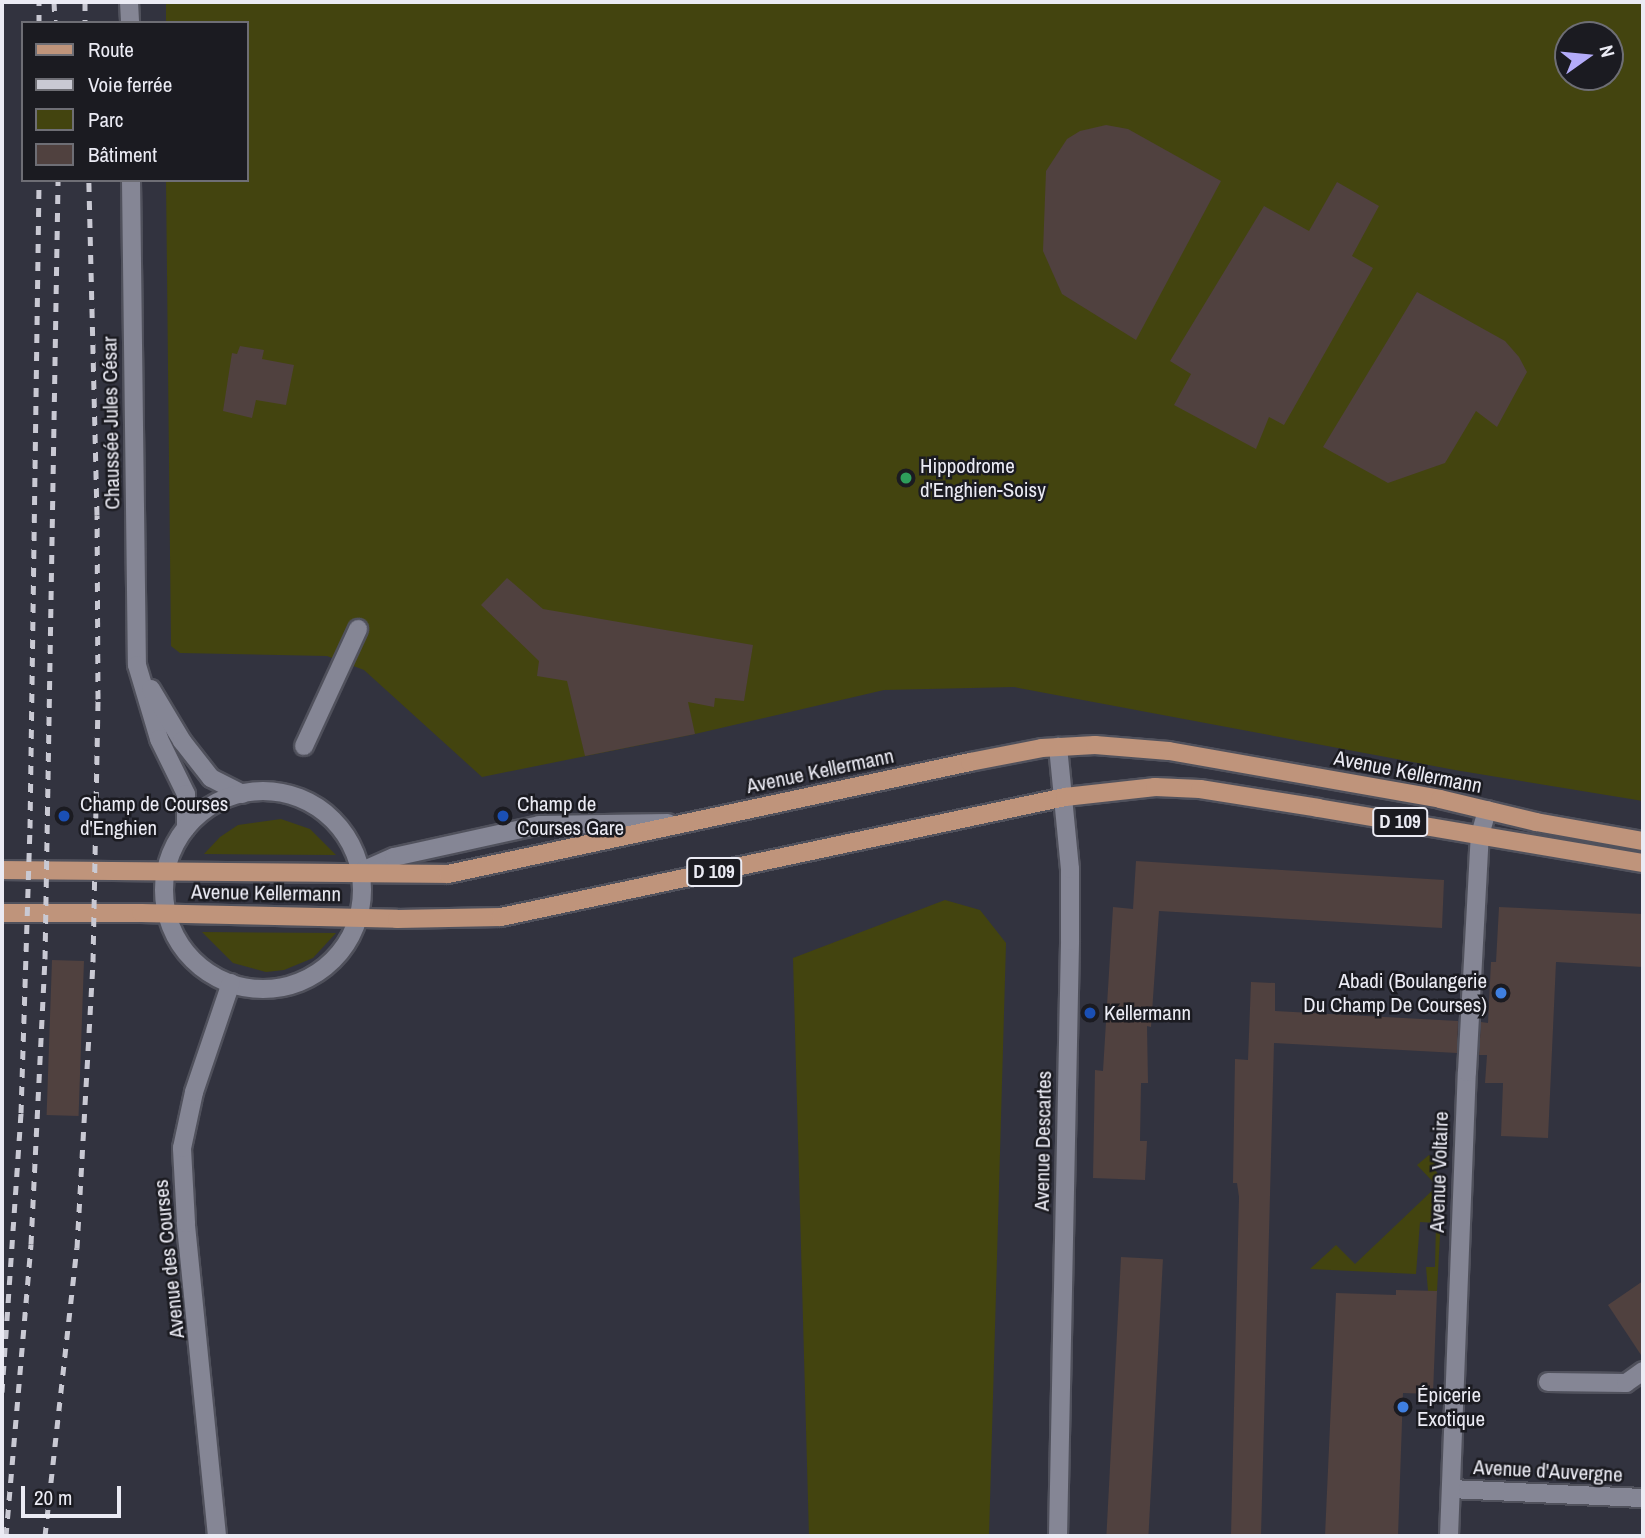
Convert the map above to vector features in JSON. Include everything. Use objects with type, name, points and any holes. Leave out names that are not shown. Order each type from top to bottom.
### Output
[{"type":"main road","name":"Avenue Kellermann","points":[[2,870],[448,874],[970,762],[1058,747],[1122,745],[1440,799],[1536,822],[1643,841]]},
{"type":"main road","name":"Avenue Kellermann","points":[[2,913],[360,918],[501,917],[1065,797],[1123,788],[1200,789],[1643,863]]},
{"type":"street","points":[[129,2],[130,21]]},
{"type":"street","name":"Chaussée Jules César","points":[[131,182],[137,665],[159,739],[186,794],[186,828]]},
{"type":"street","points":[[304,746],[358,629]]},
{"type":"street","name":"Chaussée Jules César","points":[[137,665],[182,741],[211,778],[242,794]]},
{"type":"street","name":"Avenue Descartes","points":[[1058,747],[1065,797],[1070,941],[1058,1536]]},
{"type":"street","points":[[242,794],[288,794],[321,810],[346,837],[360,872],[360,918],[348,942],[327,967],[298,983],[267,990],[216,978],[195,962],[178,940],[168,915],[164,872],[186,828],[216,804],[242,794]]},
{"type":"street","name":"Avenue Voltaire","points":[[1449,1536],[1462,1155],[1480,835],[1487,810]]},
{"type":"street","points":[[360,872],[394,857],[539,825],[684,823]]},
{"type":"street","name":"Avenue des Courses","points":[[216,1536],[186,1223],[182,1148],[194,1092],[231,983]]},
{"type":"street","points":[[1548,1382],[1626,1383],[1643,1371]]},
{"type":"street","name":"Avenue d'Auvergne","points":[[1451,1489],[1643,1498]]},
{"type":"green space","name":"Hippodrome d'Enghien-Soisy","points":[[166,2],[1643,2],[1643,801],[1455,770],[1014,687],[884,690],[695,734],[482,777],[364,670],[327,656],[180,653],[171,646],[166,182],[248,182],[248,21],[166,21]]},
{"type":"green space","points":[[281,819],[310,829],[336,855],[204,854],[220,837],[238,825]]},
{"type":"green space","points":[[945,900],[980,910],[1006,943],[989,1536],[809,1536],[793,958]]},
{"type":"green space","points":[[202,932],[336,933],[313,958],[284,970],[266,972],[233,963]]},
{"type":"green space","points":[[1429,1155],[1436,1161],[1435,1170],[1443,1180],[1437,1291],[1428,1291],[1426,1267],[1435,1267],[1436,1223],[1420,1222],[1416,1274],[1310,1269],[1336,1245],[1355,1264],[1437,1186],[1417,1165]]},
{"type":"building","points":[[1106,125],[1128,129],[1221,181],[1136,340],[1062,294],[1043,251],[1046,171],[1067,139],[1080,131]]},
{"type":"building","points":[[1337,182],[1379,206],[1352,256],[1373,268],[1284,425],[1269,417],[1256,449],[1174,405],[1191,374],[1170,361],[1264,206],[1309,231]]},
{"type":"building","points":[[1417,292],[1505,341],[1519,357],[1527,372],[1497,427],[1476,411],[1445,463],[1388,483],[1323,447]]},
{"type":"building","points":[[240,346],[264,350],[262,359],[294,365],[286,405],[256,400],[252,418],[223,411],[232,353],[237,354]]},
{"type":"building","points":[[507,578],[543,609],[753,645],[744,701],[715,698],[714,707],[688,702],[695,734],[585,756],[567,681],[537,676],[539,661],[481,605]]},
{"type":"building","points":[[1136,861],[1444,880],[1442,928],[1159,911],[1151,1027],[1147,1026],[1148,1083],[1141,1083],[1140,1141],[1147,1141],[1145,1180],[1093,1178],[1095,1070],[1103,1071],[1113,907],[1133,909]]},
{"type":"building","points":[[1499,907],[1643,914],[1643,967],[1556,962],[1548,1138],[1501,1136],[1503,1083],[1485,1083],[1487,1055],[1479,1055],[1481,1022],[1488,1023],[1491,962],[1496,962]]},
{"type":"building","points":[[52,960],[84,961],[79,1116],[47,1115]]},
{"type":"building","points":[[1251,982],[1275,983],[1275,1011],[1458,1021],[1457,1053],[1274,1043],[1261,1536],[1231,1536],[1239,1197],[1237,1183],[1233,1183],[1235,1059],[1248,1060]]},
{"type":"building","points":[[1121,1257],[1163,1259],[1148,1536],[1106,1536]]},
{"type":"building","points":[[1643,1281],[1643,1358],[1608,1305]]},
{"type":"building","points":[[1396,1290],[1437,1291],[1433,1394],[1403,1393],[1398,1536],[1325,1536],[1336,1293],[1396,1295]]},
{"type":"railway","points":[[39,2],[39,21]]},
{"type":"railway","points":[[54,2],[55,21]]},
{"type":"railway","points":[[85,2],[85,21]]},
{"type":"railway","points":[[2,1392],[21,1113],[30,828],[39,182]]},
{"type":"railway","points":[[6,1536],[31,1244],[45,959],[58,182]]},
{"type":"railway","points":[[45,1536],[77,1248],[93,962],[98,699],[97,515],[89,182]]},
{"type":"place","name":"Hippodrome d'Enghien-Soisy","points":[[906,478]]},
{"type":"place","name":"Champ de Courses d'Enghien","points":[[64,816]]},
{"type":"place","name":"Champ de Courses Gare","points":[[503,816]]},
{"type":"place","name":"Abadi (Boulangerie Du Champ De Courses)","points":[[1501,993]]},
{"type":"place","name":"Kellermann","points":[[1090,1013]]},
{"type":"place","name":"Épicerie Exotique","points":[[1403,1407]]}]
